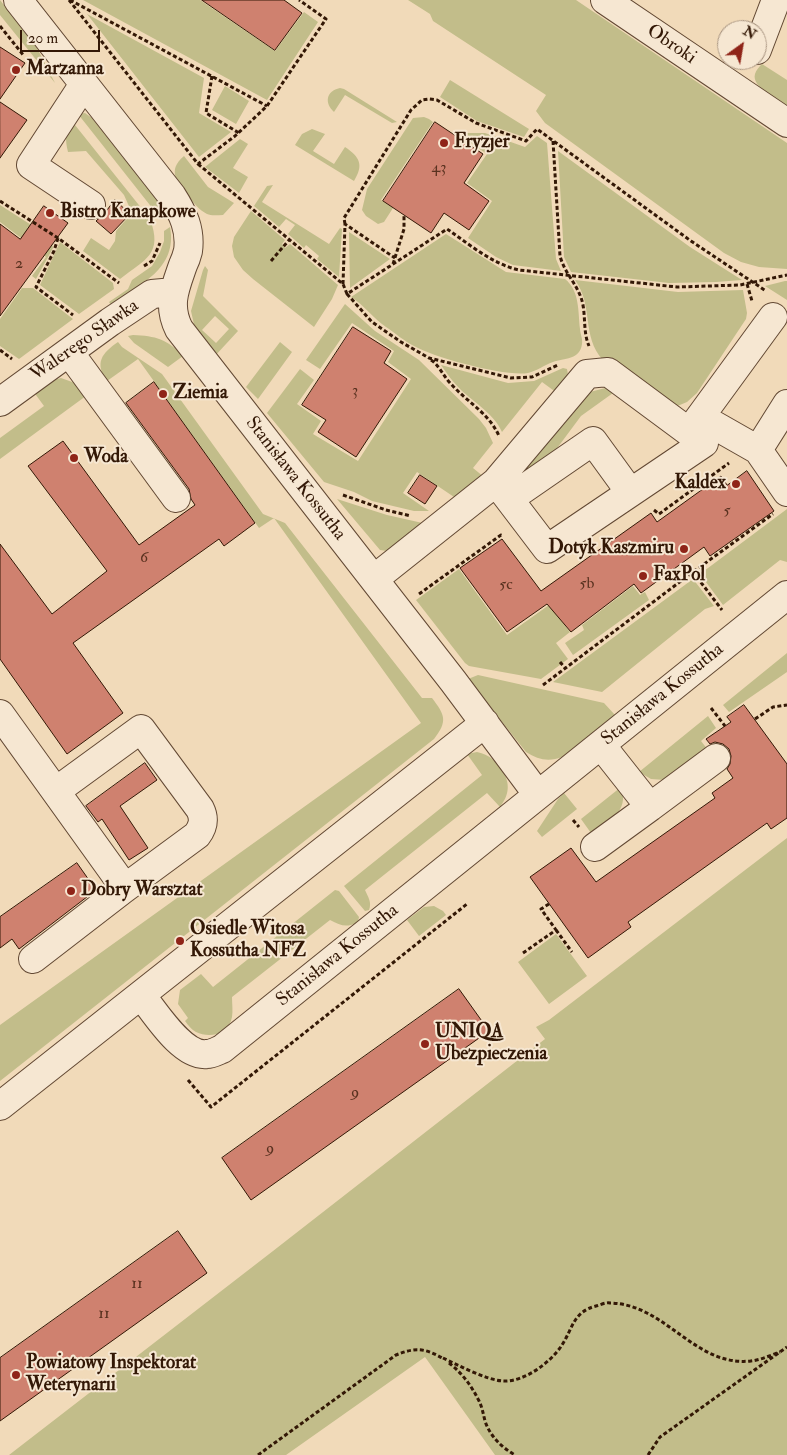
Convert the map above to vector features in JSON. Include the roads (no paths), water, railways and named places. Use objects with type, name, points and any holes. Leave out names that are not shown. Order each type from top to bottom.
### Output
[{"type":"street","name":"Stanisława Kossutha","points":[[18,0],[172,196],[183,214],[188,231],[188,252],[174,292],[172,306],[174,318],[184,336],[374,579],[538,795]]},
{"type":"street","name":"Obroki","points":[[605,0],[787,122]]},
{"type":"street","points":[[767,24],[776,0]]},
{"type":"street","points":[[734,87],[745,70]]},
{"type":"street","points":[[84,84],[31,165],[91,205]]},
{"type":"street","name":"Walerego Sławka","points":[[0,402],[110,322],[152,294],[174,292]]},
{"type":"street","points":[[695,424],[772,306]]},
{"type":"street","points":[[69,352],[176,498]]},
{"type":"street","points":[[503,490],[588,374],[608,372],[695,424],[758,450],[783,501]]},
{"type":"street","points":[[758,450],[787,404]]},
{"type":"street","points":[[503,490],[547,549],[704,443],[695,424]]},
{"type":"street","points":[[374,579],[503,490],[593,441],[630,492]]},
{"type":"street","name":"Stanisława Kossutha","points":[[141,995],[180,1044],[189,1051],[208,1054],[222,1049],[787,595]]},
{"type":"street","points":[[0,714],[125,888]]},
{"type":"street","points":[[0,1106],[485,723]]},
{"type":"street","points":[[33,959],[197,835],[204,822],[200,809],[141,728],[56,792]]},
{"type":"street","points":[[601,745],[650,807]]},
{"type":"street","points":[[595,847],[716,758]]},
{"type":"place","name":"Marzanna","points":[[16,70]]},
{"type":"place","name":"Fryzjer","points":[[444,143]]},
{"type":"place","name":"Bistro Kanapkowe","points":[[50,213]]},
{"type":"place","name":"Ziemia","points":[[163,394]]},
{"type":"place","name":"Woda","points":[[74,458]]},
{"type":"place","name":"Kaldex","points":[[736,484]]},
{"type":"place","name":"Dotyk Kaszmiru","points":[[684,549]]},
{"type":"place","name":"FaxPol","points":[[643,576]]},
{"type":"place","name":"Dobry Warsztat","points":[[71,891]]},
{"type":"place","name":"Osiedle Witosa Kossutha NFZ","points":[[180,941]]},
{"type":"place","name":"UNIQA Ubezpieczenia","points":[[425,1044]]},
{"type":"place","name":"Powiatowy Inspektorat Weterynarii","points":[[16,1375]]}]
